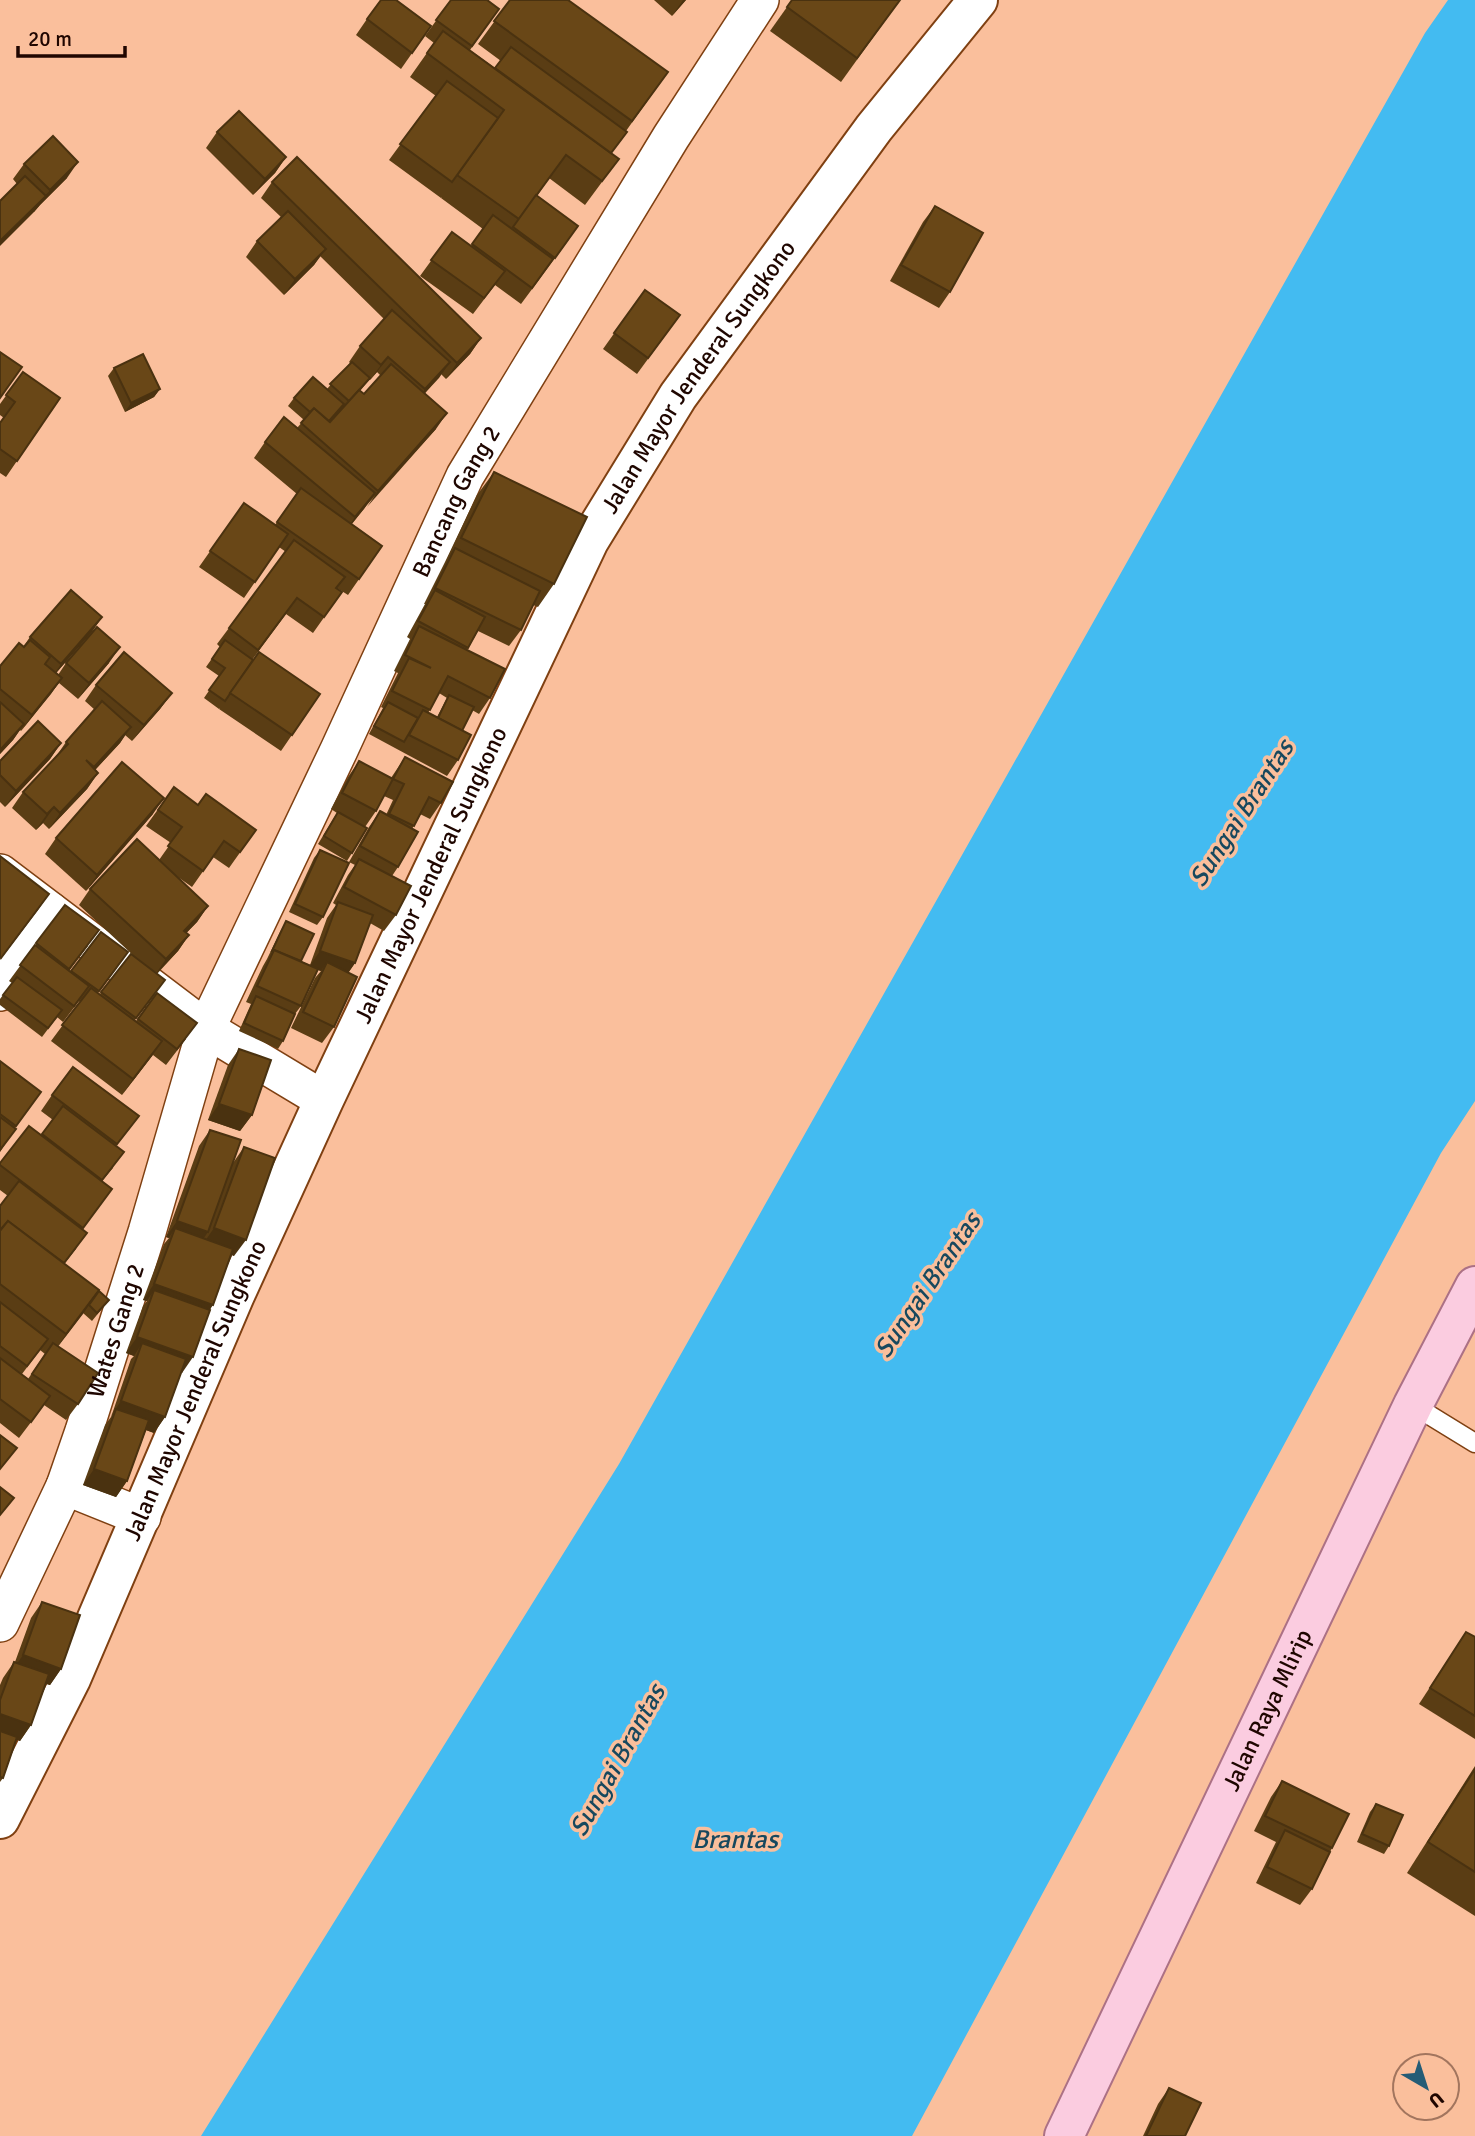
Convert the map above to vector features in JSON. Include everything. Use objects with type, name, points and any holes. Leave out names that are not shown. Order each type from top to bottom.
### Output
[{"type":"main road","name":"Jalan Mayor Jenderal Sungkono","points":[[0,1819],[71,1679],[235,1295],[324,1100],[589,541],[678,397],[874,128],[978,0]]},
{"type":"main road","name":"Jalan Raya Mlirip","points":[[1064,2136],[1413,1405],[1475,1286]]},
{"type":"street","name":"Bancang Gang 2","points":[[206,1030],[465,476],[663,149],[760,0]]},
{"type":"street","points":[[465,476],[499,494]]},
{"type":"street","points":[[555,524],[589,541]]},
{"type":"street","points":[[0,873],[206,1030],[324,1100]]},
{"type":"street","points":[[0,992],[50,911]]},
{"type":"street","name":"Wates Gang 2","points":[[0,1623],[65,1486],[147,1233],[206,1030]]},
{"type":"street","points":[[65,1486],[142,1517]]},
{"type":"lane","points":[[1413,1405],[1475,1443]]},
{"type":"water","name":"Brantas","points":[[1448,0],[1475,0],[1475,1101],[1441,1153],[912,2136],[201,2136],[619,1464],[1425,33]]},
{"type":"building","points":[[381,0],[396,0],[431,26],[412,53],[367,19]]},
{"type":"building","points":[[451,0],[487,0],[499,9],[472,46],[436,20]]},
{"type":"building","points":[[510,0],[568,0],[668,72],[632,121],[494,21]]},
{"type":"building","points":[[792,0],[900,0],[857,58],[787,7]]},
{"type":"building","points":[[443,31],[619,159],[602,181],[566,155],[519,219],[457,175],[504,110],[427,53]]},
{"type":"building","points":[[511,47],[627,132],[611,153],[495,68]]},
{"type":"building","points":[[447,81],[498,118],[452,182],[400,144]]},
{"type":"building","points":[[239,111],[286,157],[265,179],[217,132]]},
{"type":"building","points":[[53,136],[78,162],[50,190],[24,164]]},
{"type":"building","points":[[297,157],[481,338],[457,363],[272,182]]},
{"type":"building","points":[[25,176],[46,196],[0,241],[0,201]]},
{"type":"building","points":[[536,195],[578,226],[555,258],[513,227]]},
{"type":"building","points":[[935,206],[983,233],[950,292],[901,265]]},
{"type":"building","points":[[288,211],[326,249],[295,279],[257,241]]},
{"type":"building","points":[[493,215],[553,259],[532,288],[472,244]]},
{"type":"building","points":[[452,232],[505,271],[484,298],[431,260]]},
{"type":"building","points":[[645,290],[680,315],[648,358],[614,333]]},
{"type":"building","points":[[392,310],[450,362],[425,389],[388,357],[381,365],[360,346]]},
{"type":"building","points":[[0,352],[22,367],[0,398]]},
{"type":"building","points":[[143,354],[160,389],[131,403],[114,368]]},
{"type":"building","points":[[352,362],[370,378],[349,401],[330,384]]},
{"type":"building","points":[[391,364],[447,413],[378,491],[301,423],[314,408],[330,422],[359,390],[364,394]]},
{"type":"building","points":[[23,372],[60,398],[17,461],[0,449],[0,423],[15,402],[6,395]]},
{"type":"building","points":[[313,377],[344,404],[329,421],[314,408],[310,412],[294,398]]},
{"type":"building","points":[[284,417],[375,493],[355,517],[265,442]]},
{"type":"building","points":[[494,472],[587,517],[554,584],[461,538]]},
{"type":"building","points":[[301,488],[382,546],[359,579],[277,522]]},
{"type":"building","points":[[244,503],[288,534],[255,582],[210,551]]},
{"type":"building","points":[[294,540],[345,577],[336,588],[342,592],[324,617],[297,598],[258,650],[229,628]]},
{"type":"building","points":[[455,548],[540,591],[521,630],[435,588]]},
{"type":"building","points":[[71,590],[102,617],[61,664],[30,637]]},
{"type":"building","points":[[435,590],[485,617],[468,648],[418,621]]},
{"type":"building","points":[[419,626],[505,669],[490,698],[448,676],[430,710],[392,691],[409,658],[431,668],[405,655]]},
{"type":"building","points":[[97,627],[120,647],[89,683],[66,663]]},
{"type":"building","points":[[30,640],[50,657],[45,664],[62,678],[32,715],[0,689],[0,666],[19,643],[24,647]]},
{"type":"building","points":[[225,640],[253,660],[225,701],[209,690],[225,668],[212,659]]},
{"type":"building","points":[[124,652],[172,693],[144,725],[96,685]]},
{"type":"building","points":[[259,652],[320,694],[292,735],[230,693]]},
{"type":"building","points":[[449,695],[474,707],[462,731],[438,718]]},
{"type":"building","points":[[102,701],[131,727],[94,767],[86,760],[98,773],[60,813],[54,807],[47,814],[23,792],[68,744],[66,742]]},
{"type":"building","points":[[0,702],[24,724],[0,750]]},
{"type":"building","points":[[388,702],[418,718],[404,742],[374,726]]},
{"type":"building","points":[[423,710],[471,735],[458,760],[409,735]]},
{"type":"building","points":[[38,721],[61,743],[16,791],[0,775],[0,761]]},
{"type":"building","points":[[405,757],[453,782],[441,803],[429,797],[414,826],[389,814],[404,784],[393,779]]},
{"type":"building","points":[[359,761],[393,779],[376,811],[342,793]]},
{"type":"building","points":[[122,762],[164,798],[97,875],[56,838]]},
{"type":"building","points":[[174,787],[198,805],[206,794],[256,830],[240,852],[224,841],[203,871],[168,846],[182,827],[158,810]]},
{"type":"building","points":[[380,811],[418,832],[398,867],[360,846]]},
{"type":"building","points":[[338,812],[367,828],[352,853],[324,836]]},
{"type":"building","points":[[137,839],[208,906],[184,931],[189,935],[166,959],[90,889]]},
{"type":"building","points":[[320,850],[349,863],[323,917],[295,904]]},
{"type":"building","points":[[0,856],[49,894],[1,958],[0,957]]},
{"type":"building","points":[[359,859],[411,886],[396,915],[344,887]]},
{"type":"building","points":[[338,902],[373,915],[355,963],[320,951]]},
{"type":"building","points":[[65,905],[99,930],[69,969],[36,943]]},
{"type":"building","points":[[286,921],[314,934],[301,961],[272,951]]},
{"type":"building","points":[[101,932],[128,952],[99,991],[71,971]]},
{"type":"building","points":[[35,945],[89,986],[74,1006],[20,965]]},
{"type":"building","points":[[274,950],[318,969],[301,1006],[257,986]]},
{"type":"building","points":[[131,954],[165,980],[136,1018],[101,992]]},
{"type":"building","points":[[327,962],[357,977],[334,1027],[303,1012]]},
{"type":"building","points":[[17,977],[62,1010],[48,1028],[3,995]]},
{"type":"building","points":[[91,988],[162,1041],[133,1079],[62,1025]]},
{"type":"building","points":[[157,993],[197,1023],[177,1049],[138,1019]]},
{"type":"building","points":[[256,996],[295,1014],[283,1041],[244,1023]]},
{"type":"building","points":[[239,1049],[271,1060],[252,1115],[219,1104]]},
{"type":"building","points":[[0,1061],[41,1092],[16,1126],[0,1114]]},
{"type":"building","points":[[73,1067],[139,1116],[117,1144],[52,1095]]},
{"type":"building","points":[[63,1106],[124,1152],[102,1180],[42,1134]]},
{"type":"building","points":[[0,1117],[16,1129],[0,1150]]},
{"type":"building","points":[[29,1126],[112,1189],[83,1228],[0,1165]]},
{"type":"building","points":[[210,1130],[241,1140],[208,1232],[177,1221]]},
{"type":"building","points":[[244,1147],[275,1158],[246,1240],[214,1228]]},
{"type":"building","points":[[19,1181],[87,1233],[64,1263],[8,1221],[0,1230],[0,1206]]},
{"type":"building","points":[[8,1221],[99,1290],[66,1334],[0,1284],[0,1231]]},
{"type":"building","points":[[175,1228],[233,1249],[213,1305],[154,1284]]},
{"type":"building","points":[[154,1290],[210,1310],[193,1357],[137,1337]]},
{"type":"building","points":[[99,1291],[109,1300],[97,1313],[89,1305]]},
{"type":"building","points":[[0,1302],[48,1339],[27,1366],[0,1346]]},
{"type":"building","points":[[53,1343],[98,1373],[78,1404],[32,1374]]},
{"type":"building","points":[[142,1343],[186,1359],[165,1417],[121,1401]]},
{"type":"building","points":[[0,1358],[50,1396],[31,1422],[0,1399]]},
{"type":"building","points":[[116,1409],[149,1420],[127,1481],[94,1469]]},
{"type":"building","points":[[0,1435],[17,1448],[0,1469]]},
{"type":"building","points":[[0,1487],[14,1498],[0,1515]]},
{"type":"building","points":[[42,1602],[80,1615],[61,1669],[23,1655]]},
{"type":"building","points":[[1466,1632],[1475,1637],[1475,1716],[1430,1688]]},
{"type":"building","points":[[14,1662],[49,1674],[31,1725],[0,1714],[0,1700]]},
{"type":"building","points":[[0,1731],[17,1737],[3,1778],[0,1777]]},
{"type":"building","points":[[1475,1769],[1475,1872],[1428,1842]]},
{"type":"building","points":[[1282,1781],[1349,1814],[1332,1848],[1265,1816]]},
{"type":"building","points":[[1376,1804],[1403,1815],[1389,1846],[1362,1834]]},
{"type":"building","points":[[1285,1830],[1330,1852],[1312,1889],[1267,1867]]},
{"type":"building","points":[[1169,2088],[1201,2103],[1185,2136],[1146,2136]]},
{"type":"water label","name":"Sungai Brantas","points":[[1241,813]]},
{"type":"water label","name":"Sungai Brantas","points":[[927,1285]]},
{"type":"water label","name":"Sungai Brantas","points":[[617,1760]]}]
